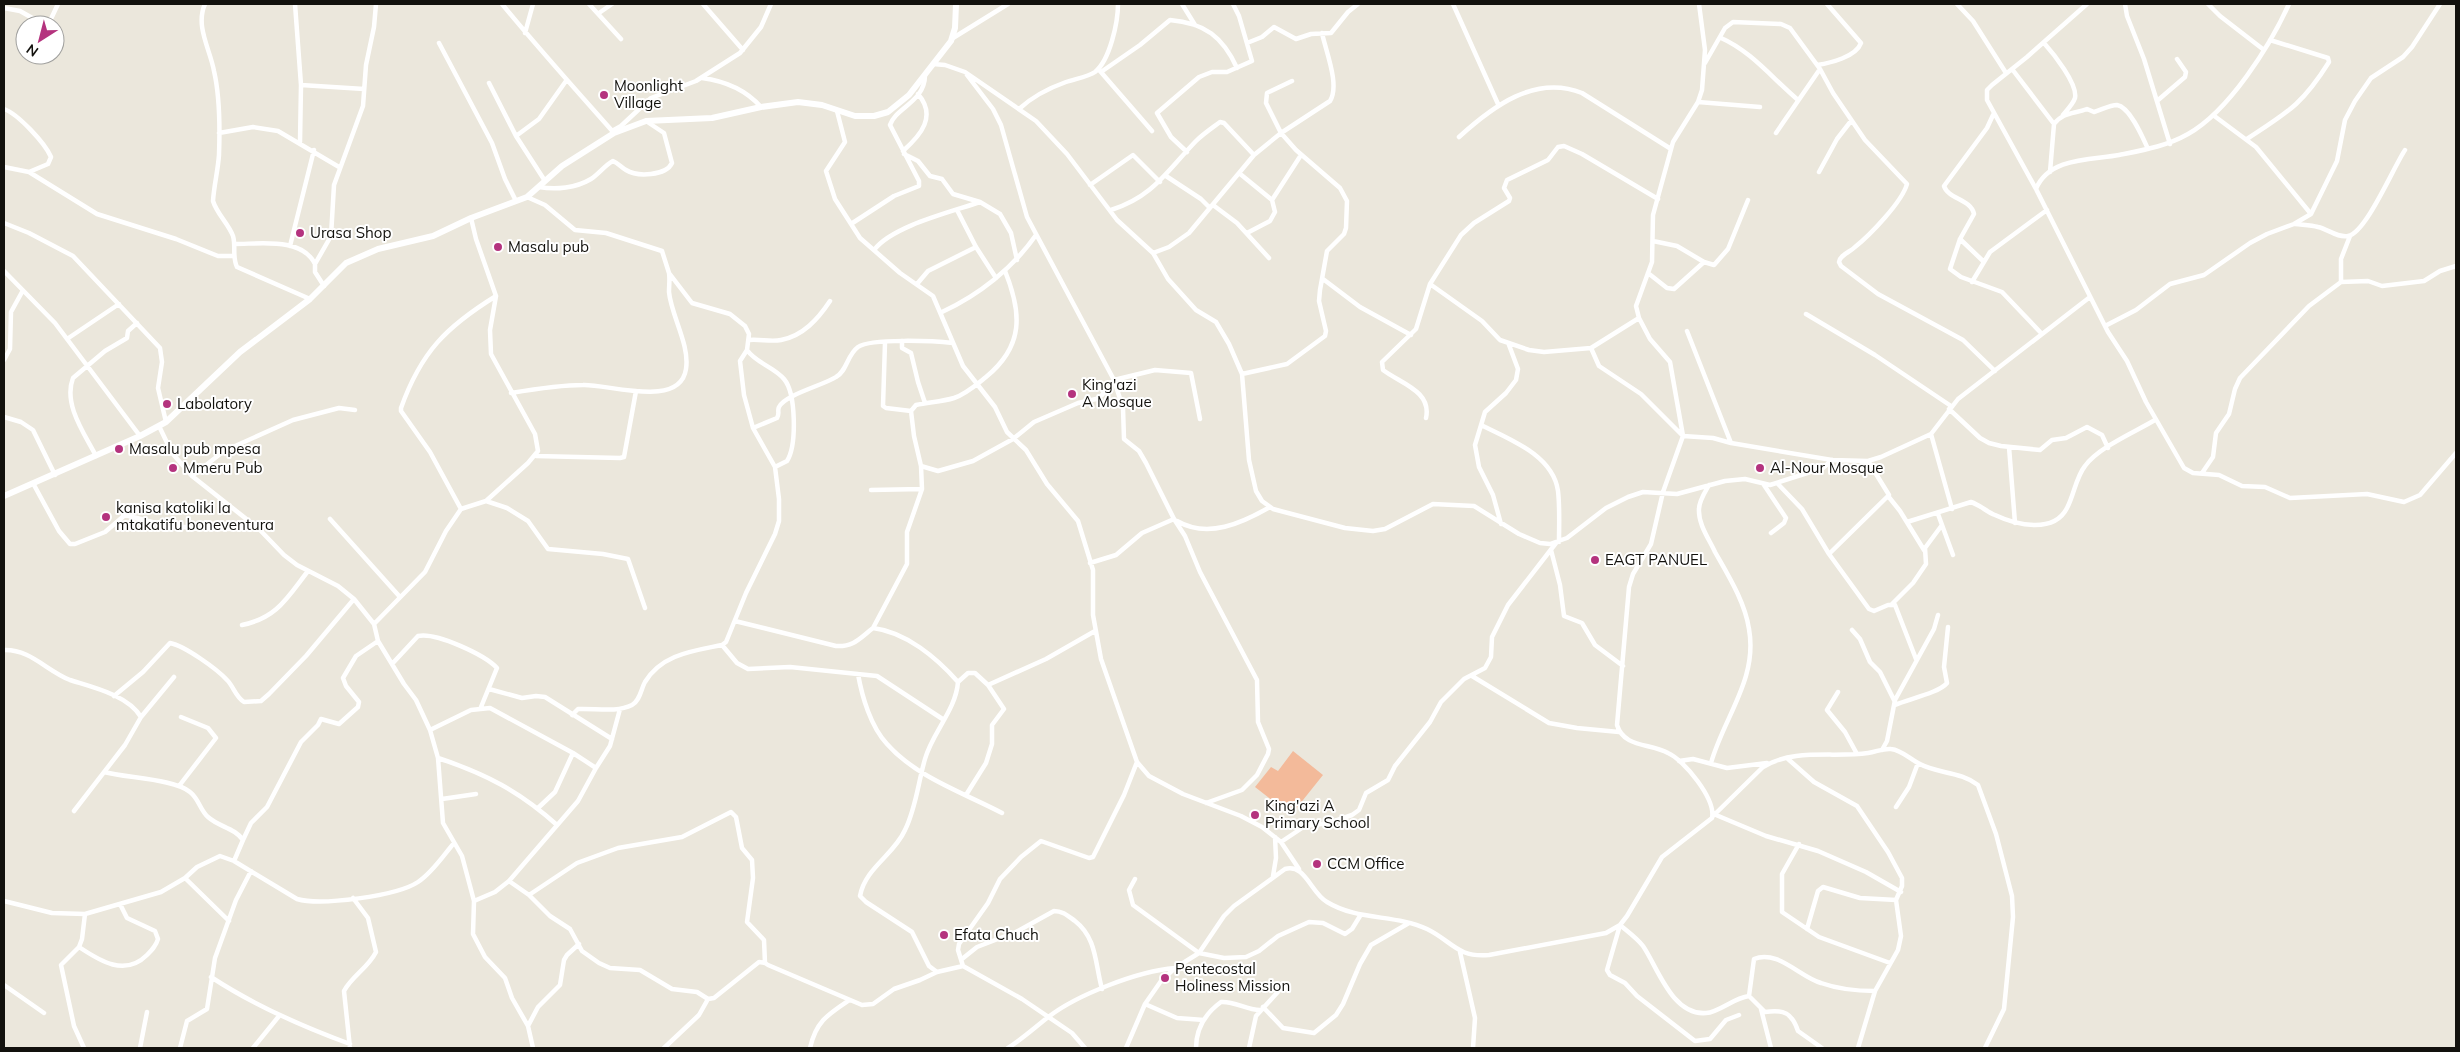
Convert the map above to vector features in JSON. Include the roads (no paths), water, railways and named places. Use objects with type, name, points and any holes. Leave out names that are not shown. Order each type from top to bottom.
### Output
[{"type":"street","points":[[4,8],[20,11],[43,24],[50,21],[58,4]]},
{"type":"street","points":[[205,4],[202,32],[215,71],[219,132],[219,154],[213,201],[215,207],[227,225],[235,244],[234,256],[236,264],[241,270],[310,299]]},
{"type":"street","points":[[295,4],[301,85],[300,142]]},
{"type":"street","points":[[324,286],[315,272],[315,264],[331,236],[334,185],[363,106],[376,4]]},
{"type":"street","points":[[502,4],[566,81],[600,115],[613,132]]},
{"type":"street","points":[[525,33],[533,4]]},
{"type":"street","points":[[589,4],[621,39]]},
{"type":"street","points":[[599,13],[612,4]]},
{"type":"street","points":[[703,4],[743,50]]},
{"type":"street","points":[[4,496],[56,475],[166,422],[240,352],[310,299],[346,263],[358,256],[433,236],[471,218],[527,196],[580,154],[621,126],[651,98],[702,78],[743,50],[761,27],[771,4]]},
{"type":"street","points":[[953,38],[956,4]]},
{"type":"street","points":[[613,132],[646,121],[712,118],[761,107],[798,102],[822,105],[837,111],[866,117],[888,112],[899,105],[953,38],[1008,4]]},
{"type":"street","points":[[1099,70],[1115,30],[1118,4]]},
{"type":"street","points":[[1182,4],[1195,25]]},
{"type":"street","points":[[1186,152],[1172,136],[1157,113],[1199,77],[1212,72],[1227,72],[1253,59],[1238,12],[1233,4]]},
{"type":"street","points":[[1247,43],[1262,37],[1273,27],[1296,38],[1335,31],[1348,12],[1358,4]]},
{"type":"street","points":[[1453,4],[1498,104]]},
{"type":"street","points":[[1699,4],[1705,38],[1702,90],[1698,102],[1676,134],[1671,149],[1653,215],[1653,241],[1648,273],[1636,300],[1638,318],[1650,339],[1670,362],[1683,436],[1663,492],[1651,544],[1636,569],[1629,587],[1617,725],[1619,732],[1628,741],[1668,752],[1680,761],[1702,788],[1715,815],[1766,836],[1798,844],[1849,864],[1901,892]]},
{"type":"street","points":[[1776,133],[1818,67],[1835,61],[1857,49],[1861,43],[1827,4]]},
{"type":"street","points":[[1957,4],[1973,21],[2006,73]]},
{"type":"street","points":[[2087,4],[1988,90],[1986,100],[2036,189],[2105,326],[2127,361],[2155,420],[2186,470],[2193,473],[2219,475],[2242,486],[2265,487],[2290,498],[2368,494],[2404,502],[2420,495],[2456,453]]},
{"type":"street","points":[[2125,4],[2127,16],[2144,59],[2170,144]]},
{"type":"street","points":[[2208,4],[2220,16],[2264,50]]},
{"type":"street","points":[[2036,189],[2039,182],[2050,172],[2071,162],[2170,144],[2190,133],[2213,115],[2245,78],[2264,50],[2290,4]]},
{"type":"street","points":[[2105,326],[2136,310],[2170,284],[2204,275],[2250,243],[2294,224],[2311,214],[2337,161],[2345,120],[2360,94],[2371,78],[2403,57],[2412,47],[2440,4]]},
{"type":"street","points":[[1019,109],[1043,92],[1099,70],[1140,45],[1167,20],[1195,25],[1210,31],[1222,40],[1237,68]]},
{"type":"street","points":[[1705,64],[1728,26],[1736,21],[1784,25],[1792,30],[1865,140],[1907,184],[1877,227],[1854,249],[1841,257],[1839,262],[1845,270],[1878,294],[1963,340],[1995,371]]},
{"type":"street","points":[[1153,253],[1183,238],[1212,207],[1254,155],[1281,133],[1326,105],[1335,93],[1322,34]]},
{"type":"street","points":[[1721,38],[1753,59],[1798,100]]},
{"type":"street","points":[[2247,139],[2284,116],[2301,102],[2329,62],[2328,58],[2319,54],[2270,40]]},
{"type":"street","points":[[439,43],[492,143],[505,179],[516,201]]},
{"type":"street","points":[[2044,43],[2064,69],[2075,93],[2074,100],[2054,124],[2050,172]]},
{"type":"street","points":[[2156,101],[2185,77],[2186,72],[2177,59]]},
{"type":"street","points":[[933,64],[945,65],[965,72],[1019,109],[1054,138],[1125,228],[1153,253],[1164,274],[1194,308],[1218,325],[1242,374],[1252,476],[1256,491],[1262,501],[1270,508],[1345,528],[1373,531],[1385,529],[1433,504],[1460,504],[1478,508],[1501,524],[1540,543],[1558,543]]},
{"type":"street","points":[[2012,69],[2054,124]]},
{"type":"street","points":[[1099,70],[1152,131]]},
{"type":"street","points":[[965,72],[993,109],[1001,125],[1022,201],[1036,235],[1114,380],[1124,408],[1124,439],[1143,456],[1174,520],[1185,536],[1200,572],[1256,678],[1258,722],[1270,750],[1251,783],[1242,790],[1205,803]]},
{"type":"street","points":[[851,224],[894,196],[919,186],[919,181],[891,129],[890,122],[906,109],[918,94],[924,85],[925,74]]},
{"type":"street","points":[[702,78],[715,79],[739,89],[761,107]]},
{"type":"street","points":[[516,136],[539,119],[566,81]]},
{"type":"street","points":[[1242,374],[1287,364],[1323,339],[1326,331],[1319,301],[1327,251],[1344,234],[1346,228],[1347,201],[1340,188],[1301,155],[1281,133],[1270,114],[1265,98],[1268,92],[1292,81]]},
{"type":"street","points":[[489,83],[516,136],[545,181]]},
{"type":"street","points":[[301,85],[364,88]]},
{"type":"street","points":[[1459,137],[1486,112],[1498,104],[1526,92],[1543,88],[1567,87],[1582,93],[1671,149]]},
{"type":"street","points":[[904,152],[920,134],[927,122],[925,105],[918,94]]},
{"type":"street","points":[[1698,102],[1760,108]]},
{"type":"street","points":[[2063,114],[2077,113],[2087,109],[2094,112],[2116,105],[2131,118],[2148,149]]},
{"type":"street","points":[[4,109],[14,114],[36,136],[51,157],[48,164],[28,172]]},
{"type":"street","points":[[837,111],[844,142],[828,168],[827,176],[835,199],[860,238],[900,274],[933,296],[942,312],[960,361],[996,406],[1007,432],[1026,450],[1047,484],[1078,521],[1093,575],[1092,601],[1095,630],[1109,685],[1137,762],[1149,776],[1205,803],[1241,816],[1262,827],[1281,842],[1320,898],[1329,904],[1360,916],[1408,923],[1431,931],[1460,952],[1470,955],[1489,955],[1606,932],[1620,925]]},
{"type":"street","points":[[1993,115],[1987,128],[1944,186],[1947,191],[1974,210],[1974,217],[1960,239],[1950,269],[1972,282],[2002,292],[2042,334]]},
{"type":"street","points":[[2213,115],[2247,139],[2311,214]]},
{"type":"street","points":[[1819,172],[1836,139],[1851,120]]},
{"type":"street","points":[[539,187],[548,188],[578,184],[590,179],[613,161],[630,172],[650,174],[665,170],[672,163],[664,134],[646,121]]},
{"type":"street","points":[[1110,210],[1136,200],[1160,182],[1198,140],[1221,122],[1254,155]]},
{"type":"street","points":[[219,132],[266,128],[278,131],[314,150],[339,168]]},
{"type":"street","points":[[1426,418],[1427,406],[1417,392],[1389,374],[1381,366],[1385,358],[1411,335],[1419,324],[1430,284],[1440,266],[1468,228],[1509,201],[1510,198],[1504,188],[1507,180],[1548,160],[1561,146],[1582,154],[1658,199]]},
{"type":"street","points":[[290,246],[314,150]]},
{"type":"street","points":[[2341,282],[2341,259],[2350,236],[2376,204],[2396,162],[2405,150]]},
{"type":"street","points":[[904,152],[918,160],[930,176],[942,179],[954,194],[980,202],[1000,214],[1006,222],[1017,260]]},
{"type":"street","points":[[1090,185],[1133,154],[1160,182]]},
{"type":"street","points":[[1272,200],[1301,155]]},
{"type":"street","points":[[4,167],[28,172],[97,214],[176,239],[218,256],[234,256]]},
{"type":"street","points":[[1239,172],[1272,200],[1275,212],[1274,218],[1248,233]]},
{"type":"street","points":[[1166,176],[1248,233],[1268,258]]},
{"type":"street","points":[[512,393],[584,384],[636,392],[662,392],[680,383],[687,368],[679,326],[669,292],[670,273],[666,258],[660,249],[606,233],[575,230],[545,206],[527,196]]},
{"type":"street","points":[[1653,241],[1676,246],[1704,262],[1714,265],[1723,256],[1733,239],[1748,200]]},
{"type":"street","points":[[874,250],[879,243],[893,234],[980,202]]},
{"type":"street","points":[[957,210],[976,247],[996,278]]},
{"type":"street","points":[[1972,282],[1990,252],[2047,210]]},
{"type":"street","points":[[374,624],[425,572],[446,531],[461,509],[486,500],[536,456],[538,443],[536,434],[491,354],[490,330],[496,296],[476,239],[471,218]]},
{"type":"street","points":[[4,223],[68,252],[160,348],[162,362],[158,388],[166,422]]},
{"type":"street","points":[[2294,224],[2316,226],[2332,233],[2350,236]]},
{"type":"street","points":[[942,312],[1005,271],[1017,260],[1036,235]]},
{"type":"street","points":[[1960,239],[1983,261]]},
{"type":"street","points":[[235,244],[290,246],[308,253],[315,264]]},
{"type":"street","points":[[917,284],[928,272],[976,247]]},
{"type":"street","points":[[1648,273],[1667,288],[1674,289],[1681,285],[1704,262]]},
{"type":"street","points":[[2202,473],[2213,458],[2216,433],[2229,414],[2235,389],[2240,378],[2309,306],[2341,282],[2368,281],[2382,286],[2424,281],[2440,271],[2456,266]]},
{"type":"street","points":[[4,271],[22,292],[55,323],[140,436]]},
{"type":"street","points":[[734,621],[847,646],[856,643],[873,628],[907,564],[908,532],[922,489],[921,466],[914,436],[911,411],[916,405],[954,398],[978,383],[1005,359],[1012,348],[1016,329],[1015,295],[1005,271]]},
{"type":"street","points":[[572,715],[578,709],[620,709],[636,702],[644,683],[666,659],[722,645],[778,527],[779,499],[775,467],[753,428],[746,402],[740,366],[742,356],[747,350],[748,330],[738,319],[730,314],[692,303],[670,273]]},
{"type":"street","points":[[1323,279],[1360,307],[1411,335]]},
{"type":"street","points":[[1430,284],[1482,321],[1500,340],[1509,345],[1544,352],[1591,348],[1638,318]]},
{"type":"street","points":[[4,360],[10,349],[11,312],[22,292]]},
{"type":"street","points":[[461,509],[430,452],[401,411],[401,408],[430,349],[457,322],[496,296]]},
{"type":"street","points":[[1591,348],[1599,366],[1641,394],[1683,436],[1713,438],[1731,443],[1832,460],[1868,460],[1881,457],[1931,434],[1950,408],[2090,297]]},
{"type":"street","points":[[749,340],[780,340],[798,333],[814,323],[830,301]]},
{"type":"street","points":[[67,338],[119,304]]},
{"type":"street","points":[[1806,314],[1875,355],[1950,408],[1980,438],[1994,445],[2040,450],[2052,440],[2066,438],[2087,427],[2102,435],[2108,448]]},
{"type":"street","points":[[96,456],[72,405],[70,390],[73,378],[105,351],[127,338],[128,331],[137,323]]},
{"type":"street","points":[[1687,331],[1731,443]]},
{"type":"street","points":[[753,428],[777,418],[779,406],[792,397],[837,377],[843,370],[848,356],[859,346],[902,341],[953,343]]},
{"type":"street","points":[[902,341],[902,348],[911,353],[918,382],[926,403]]},
{"type":"street","points":[[885,343],[883,406],[911,411]]},
{"type":"street","points":[[1501,524],[1493,495],[1476,456],[1475,445],[1480,425],[1487,409],[1506,393],[1516,380],[1518,369],[1509,345]]},
{"type":"street","points":[[747,350],[783,377],[792,397],[791,453],[787,462],[775,467]]},
{"type":"street","points":[[921,466],[938,471],[973,462],[1013,439],[1034,422],[1078,403],[1096,399],[1102,395],[1114,380],[1155,370],[1190,372],[1200,419]]},
{"type":"street","points":[[536,456],[624,457],[636,392]]},
{"type":"street","points":[[192,476],[224,451],[293,420],[339,408],[355,410]]},
{"type":"street","points":[[4,417],[21,422],[33,430],[56,475]]},
{"type":"street","points":[[1907,522],[1973,503],[1992,514],[2015,523],[2044,524],[2059,519],[2067,508],[2085,466],[2108,448],[2155,420]]},
{"type":"street","points":[[1480,425],[1517,443],[1545,464],[1558,490],[1558,543]]},
{"type":"street","points":[[159,426],[172,453],[192,476],[259,529],[284,555],[308,571],[338,586],[354,599],[374,624],[378,641],[416,700],[430,730],[438,758],[444,823],[467,871],[474,901],[474,934],[478,946],[504,978],[512,998],[528,1026],[532,1048]]},
{"type":"street","points":[[1931,434],[1952,509]]},
{"type":"street","points":[[2010,447],[2015,523]]},
{"type":"street","points":[[1281,842],[1305,826],[1329,823],[1357,812],[1366,793],[1391,776],[1395,766],[1430,722],[1441,702],[1464,679],[1484,670],[1488,663],[1492,637],[1511,599],[1551,550],[1617,501],[1643,492],[1676,494],[1709,485],[1745,479],[1764,485],[1778,483],[1823,468],[1832,460]]},
{"type":"street","points":[[1778,483],[1802,508],[1829,554],[1869,609],[1874,611],[1891,605],[1913,583],[1926,564],[1924,550],[1888,496],[1889,493],[1868,460]]},
{"type":"street","points":[[34,485],[59,532],[70,544],[75,544],[104,532],[125,515],[156,523],[198,528],[259,529]]},
{"type":"street","points":[[1709,485],[1699,504],[1702,524],[1735,590],[1749,627],[1750,637],[1750,665],[1711,763]]},
{"type":"street","points":[[1764,485],[1786,518],[1784,523],[1771,534]]},
{"type":"street","points":[[871,490],[922,489]]},
{"type":"street","points":[[1829,554],[1888,496]]},
{"type":"street","points":[[486,500],[507,508],[528,521],[548,549],[603,554],[628,559],[646,608]]},
{"type":"street","points":[[1090,563],[1116,555],[1142,533],[1174,520],[1198,529],[1217,529],[1248,519],[1270,508]]},
{"type":"street","points":[[1938,514],[1953,555]]},
{"type":"street","points":[[330,519],[400,597]]},
{"type":"street","points":[[1924,550],[1942,525]]},
{"type":"street","points":[[1551,550],[1560,585],[1564,616],[1581,622],[1595,645],[1622,666]]},
{"type":"street","points":[[242,625],[254,623],[274,614],[308,571]]},
{"type":"street","points":[[114,696],[143,672],[170,643],[196,656],[225,678],[237,697],[244,702],[261,701],[306,656],[354,599]]},
{"type":"street","points":[[1891,605],[1897,608],[1916,659]]},
{"type":"street","points":[[1882,750],[1887,741],[1895,704],[1916,659],[1934,629],[1938,615]]},
{"type":"street","points":[[1895,704],[1914,696],[1934,692],[1947,683],[1944,667],[1948,627]]},
{"type":"street","points":[[873,628],[892,632],[923,650],[958,682]]},
{"type":"street","points":[[988,686],[1046,659],[1095,630]]},
{"type":"street","points":[[1852,630],[1860,640],[1870,662],[1880,672],[1895,704]]},
{"type":"street","points":[[392,664],[418,636],[433,636],[446,640],[494,665],[497,671],[482,707]]},
{"type":"street","points":[[234,861],[252,823],[266,807],[301,742],[318,725],[321,719],[339,724],[358,707],[359,702],[346,686],[343,678],[356,656],[378,641]]},
{"type":"street","points":[[722,645],[737,663],[748,669],[790,667],[877,676],[944,720]]},
{"type":"street","points":[[4,650],[27,655],[69,679],[96,687],[114,696],[138,712],[141,717]]},
{"type":"street","points":[[937,972],[927,962],[912,932],[866,902],[860,896],[873,868],[891,851],[905,830],[928,752],[944,720],[958,682],[972,672],[988,686],[1004,709],[992,725],[992,744],[986,763],[966,795]]},
{"type":"street","points":[[858,674],[866,705],[881,737],[894,752],[922,772],[1002,813]]},
{"type":"street","points":[[1472,676],[1549,723],[1619,732]]},
{"type":"street","points":[[74,811],[125,745],[141,717],[174,677]]},
{"type":"street","points":[[489,689],[522,698],[545,697],[612,738]]},
{"type":"street","points":[[1838,692],[1827,710],[1845,732],[1857,754]]},
{"type":"street","points":[[430,730],[482,707],[498,711],[596,768]]},
{"type":"street","points":[[474,901],[495,892],[509,881],[578,801],[610,746],[620,709]]},
{"type":"street","points":[[179,786],[216,738],[208,728],[181,717]]},
{"type":"street","points":[[1680,761],[1693,759],[1727,768],[1830,754],[1857,754],[1896,750],[1918,763],[1960,775],[1978,785],[1996,834],[2010,884],[2012,917],[2004,1009],[1985,1048]]},
{"type":"street","points":[[538,808],[555,792],[573,753]]},
{"type":"street","points":[[438,758],[498,782],[538,808],[557,825]]},
{"type":"street","points":[[1788,759],[1814,782],[1858,806],[1902,878],[1901,892],[1896,900],[1901,936],[1898,950],[1875,991],[1858,1048]]},
{"type":"street","points":[[963,966],[958,950],[959,944],[988,903],[1000,879],[1038,843],[1045,841],[1089,858],[1095,854],[1130,783],[1137,762]]},
{"type":"street","points":[[1739,1015],[1726,1020],[1710,1039],[1700,1042],[1688,1036],[1637,996],[1625,982],[1610,975],[1607,970],[1620,925],[1662,857],[1715,815],[1768,763]]},
{"type":"street","points":[[1896,807],[1908,787],[1918,763]]},
{"type":"street","points":[[104,772],[179,786],[192,794],[207,817],[236,832],[243,840]]},
{"type":"street","points":[[442,799],[476,794]]},
{"type":"street","points":[[529,895],[577,862],[618,848],[682,837],[731,812],[736,817],[742,848],[752,860],[753,878],[747,922],[764,940],[765,963]]},
{"type":"street","points":[[1273,876],[1276,866],[1275,837]]},
{"type":"street","points":[[4,901],[52,913],[85,914],[162,892],[185,878],[197,867],[210,859],[220,856],[234,861],[298,899],[309,902],[353,898],[407,888],[417,883],[454,843]]},
{"type":"street","points":[[1798,844],[1782,874],[1781,909],[1807,929],[1837,945],[1890,963]]},
{"type":"street","points":[[1126,1048],[1146,1004],[1161,981],[1176,968],[1199,953],[1224,916],[1273,876],[1290,868],[1300,871]]},
{"type":"street","points":[[180,1048],[187,1020],[207,1009],[215,958],[236,900],[251,871]]},
{"type":"street","points":[[185,878],[229,921]]},
{"type":"street","points":[[1134,879],[1129,890],[1133,905],[1199,953],[1224,958],[1246,957],[1260,951],[1278,936],[1309,922],[1323,923],[1345,934],[1352,929],[1360,916]]},
{"type":"street","points":[[509,881],[529,895],[550,916],[570,929],[582,951],[599,963],[610,968],[640,970],[672,989],[697,992],[708,999]]},
{"type":"street","points":[[1807,929],[1818,891],[1823,888],[1860,898],[1896,900]]},
{"type":"street","points":[[350,1046],[346,1031],[344,991],[368,966],[376,952],[368,918],[353,898]]},
{"type":"street","points":[[79,947],[98,960],[120,967],[137,964],[152,950],[158,939],[155,931],[127,918],[120,904]]},
{"type":"street","points":[[962,959],[986,942],[1016,932],[1054,911],[1060,911],[1078,924],[1090,937],[1102,989]]},
{"type":"street","points":[[83,1047],[70,1009],[61,965],[79,947],[82,939],[85,914]]},
{"type":"street","points":[[1261,1008],[1283,1028],[1314,1033],[1336,1015],[1371,945],[1408,923]]},
{"type":"street","points":[[1620,925],[1642,945],[1668,990],[1676,1000],[1691,1010],[1703,1014],[1710,1013],[1740,998],[1749,996]]},
{"type":"street","points":[[528,1026],[538,1007],[560,985],[564,960],[567,954],[579,944]]},
{"type":"street","points":[[1460,952],[1475,1018],[1473,1048]]},
{"type":"street","points":[[1749,996],[1754,959],[1767,956],[1820,983],[1855,991],[1875,991]]},
{"type":"street","points":[[664,1048],[699,1015],[708,999],[720,995],[759,962],[862,1006],[873,1004],[894,988],[920,980],[937,972],[963,966],[1022,999],[1072,1033],[1085,1048]]},
{"type":"street","points":[[1008,1048],[1030,1034],[1047,1017],[1077,999],[1158,969],[1176,968]]},
{"type":"street","points":[[211,977],[251,1003],[350,1046]]},
{"type":"street","points":[[1196,1048],[1198,1031],[1204,1020],[1221,1002],[1234,1002],[1251,1009],[1261,1008],[1270,1003],[1285,984]]},
{"type":"street","points":[[4,985],[44,1013]]},
{"type":"street","points":[[1749,996],[1765,1012],[1773,1011],[1791,1015],[1795,1020],[1798,1031],[1822,1048]]},
{"type":"street","points":[[810,1048],[816,1027],[848,1001]]},
{"type":"street","points":[[1146,1004],[1177,1018],[1204,1020]]},
{"type":"street","points":[[1250,1048],[1254,1021],[1261,1008]]},
{"type":"street","points":[[1761,1009],[1765,1032],[1771,1048]]},
{"type":"street","points":[[140,1048],[147,1012]]},
{"type":"street","points":[[253,1048],[279,1016]]},
{"type":"place","name":"Moonlight Village","points":[[604,95]]},
{"type":"place","name":"Urasa Shop","points":[[300,233]]},
{"type":"place","name":"Masalu pub","points":[[498,247]]},
{"type":"place","name":"King'azi A Mosque","points":[[1072,394]]},
{"type":"place","name":"Labolatory","points":[[167,404]]},
{"type":"place","name":"Masalu pub mpesa","points":[[119,449]]},
{"type":"place","name":"Mmeru Pub","points":[[173,468]]},
{"type":"place","name":"Al-Nour Mosque","points":[[1760,468]]},
{"type":"place","name":"kanisa katoliki la mtakatifu boneventura","points":[[106,517]]},
{"type":"place","name":"EAGT PANUEL","points":[[1595,560]]},
{"type":"place","name":"King'azi A Primary School","points":[[1255,815]]},
{"type":"place","name":"CCM Office","points":[[1317,864]]},
{"type":"place","name":"Efata Chuch","points":[[944,935]]},
{"type":"place","name":"Pentecostal Holiness Mission","points":[[1165,978]]}]
